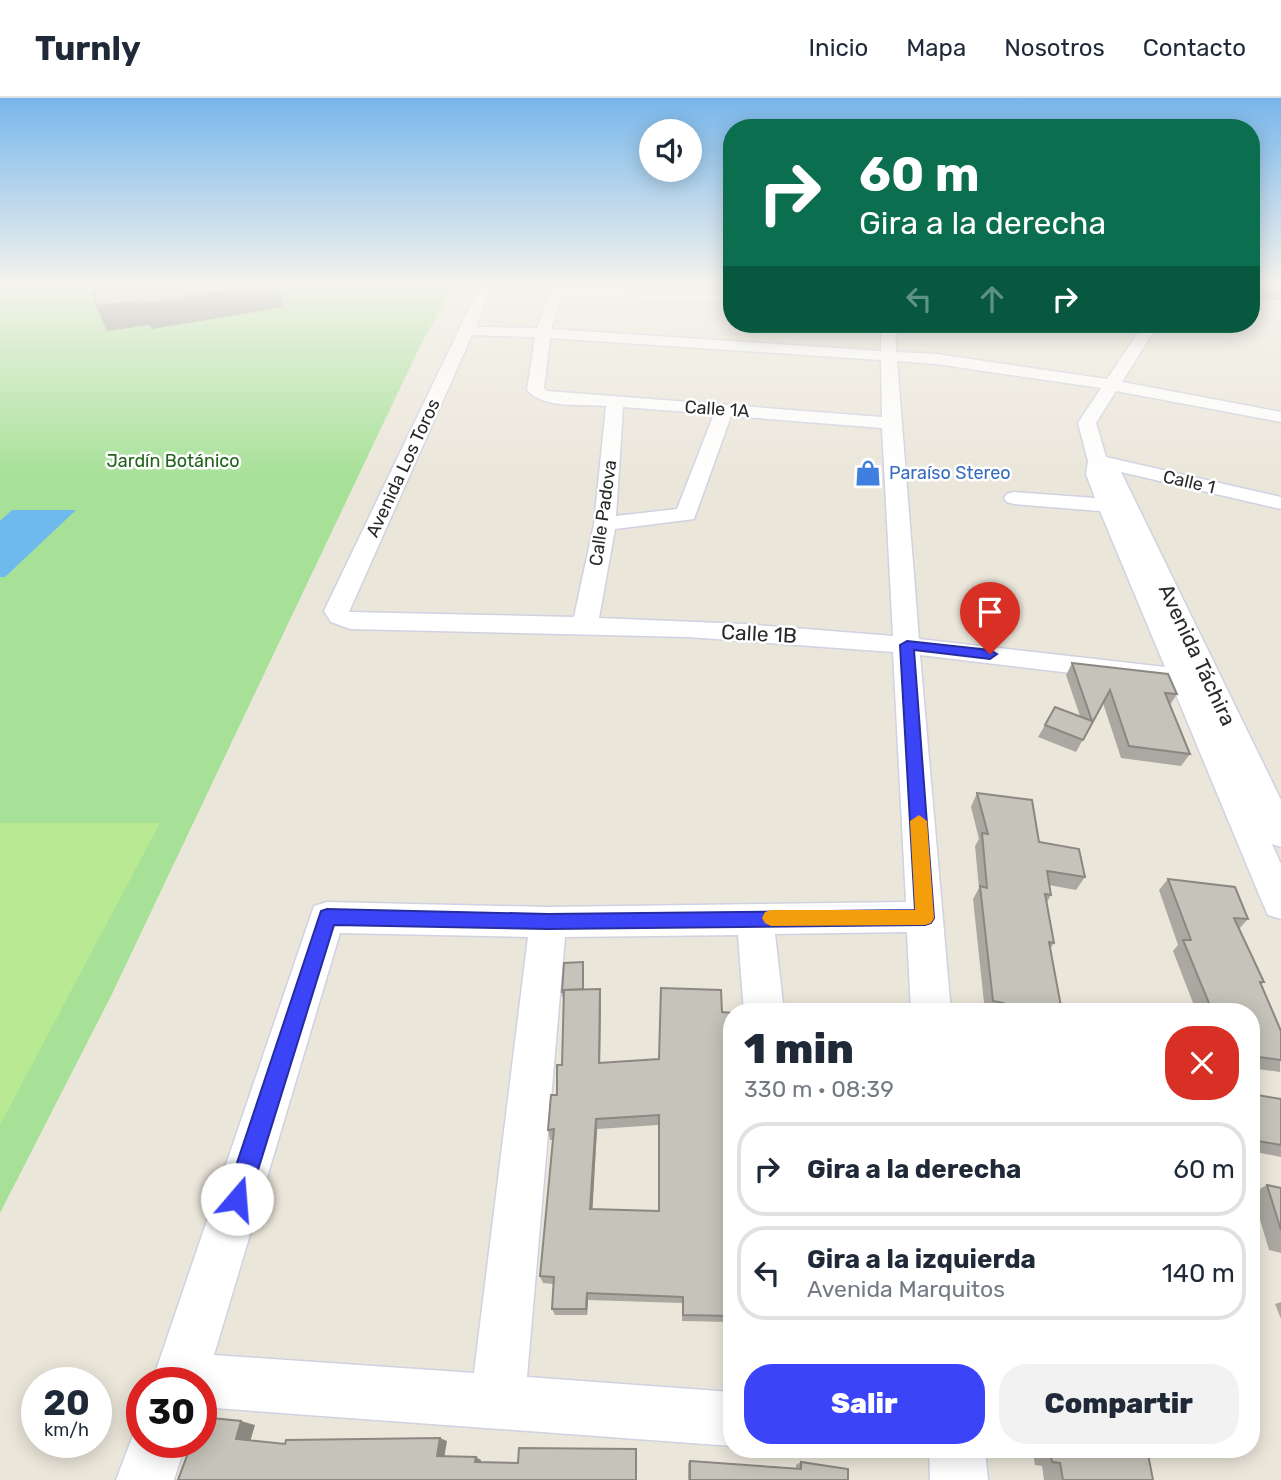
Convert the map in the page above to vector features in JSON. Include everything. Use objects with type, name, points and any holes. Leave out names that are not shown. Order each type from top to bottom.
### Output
[{"type":"street","name":"Avenida Los Toros","points":[[336,611],[458,350]]},
{"type":"street","name":"Calle 1A","points":[[541,350],[535,390],[543,396],[891,423]]},
{"type":"street","points":[[889,350],[891,423],[930,1003]]},
{"type":"street","points":[[923,350],[993,366],[1115,383],[1281,415]]},
{"type":"street","points":[[1135,350],[1087,423],[1102,470],[1108,505],[1281,904]]},
{"type":"street","name":"Calle Padova","points":[[585,624],[606,524],[615,401]]},
{"type":"street","points":[[606,524],[687,514],[724,410]]},
{"type":"street","name":"Calle 1","points":[[1102,470],[1281,503]]},
{"type":"street","name":"Avenida Táchira","points":[[1102,470],[1281,834]]},
{"type":"street","points":[[1014,498],[1108,505]]},
{"type":"street","name":"Calle 1B","points":[[336,611],[340,617],[350,621],[585,624],[797,635],[907,645],[1184,678]]},
{"type":"street","points":[[183,1367],[327,917],[548,922],[925,918]]},
{"type":"street","points":[[755,918],[763,1003]]},
{"type":"street","points":[[498,1401],[548,922]]},
{"type":"street","points":[[217,1383],[723,1418]]},
{"type":"street","points":[[145,1480],[153,1458]]},
{"type":"street","points":[[958,1458],[959,1480]]},
{"type":"green space","name":"Jardín Botánico","points":[[0,350],[418,350],[111,996],[0,1213]]},
{"type":"green space","points":[[0,823],[160,823],[0,1125]]},
{"type":"water","points":[[12,510],[76,510],[5,577],[0,577],[0,521]]},
{"type":"building","points":[[1072,663],[1168,674],[1177,694],[1165,693],[1190,754],[1129,746],[1110,690],[1083,740],[1045,725],[1055,707],[1092,721]]},
{"type":"building","points":[[977,793],[1032,800],[1039,842],[1079,849],[1085,877],[1047,871],[1051,895],[1045,894],[1054,943],[1049,942],[1060,1003],[993,1001],[980,886],[987,888],[982,833],[988,834]]},
{"type":"building","points":[[1168,879],[1235,887],[1248,919],[1234,918],[1264,982],[1260,982],[1281,1031],[1281,1060],[1260,1057],[1260,1003],[1209,1003],[1183,940],[1191,940]]},
{"type":"building","points":[[583,962],[583,989],[562,992],[564,963]]},
{"type":"building","points":[[661,988],[721,990],[723,1316],[683,1315],[683,1297],[587,1293],[586,1309],[552,1309],[554,1277],[540,1276],[554,1129],[548,1130],[551,1095],[557,1095],[557,1065],[562,1065],[564,990],[600,989],[599,1063],[659,1059]],"holes":[[[659,1115],[659,1211],[590,1209],[596,1119]]]},
{"type":"building","points":[[1260,1096],[1281,1099],[1281,1145],[1260,1141]]},
{"type":"building","points":[[1267,1185],[1281,1188],[1281,1230]]},
{"type":"building","points":[[217,1419],[241,1421],[236,1439],[285,1444],[286,1440],[440,1438],[437,1456],[476,1457],[475,1462],[518,1463],[519,1448],[636,1449],[636,1480],[178,1480],[186,1458],[217,1458]]},
{"type":"building","points":[[1051,1458],[1149,1458],[1153,1480],[1063,1480],[1060,1463],[1052,1462]]},
{"type":"building","points":[[690,1461],[801,1469],[801,1462],[848,1469],[848,1480],[690,1480]]},
{"type":"slow traffic","points":[[771,918],[925,918],[919,821]]},
{"type":"place","name":"Paraíso Stereo","points":[[868,473]]},
{"type":"route","points":[[237,1199],[327,917],[548,922],[925,918],[907,645],[990,654]]}]
